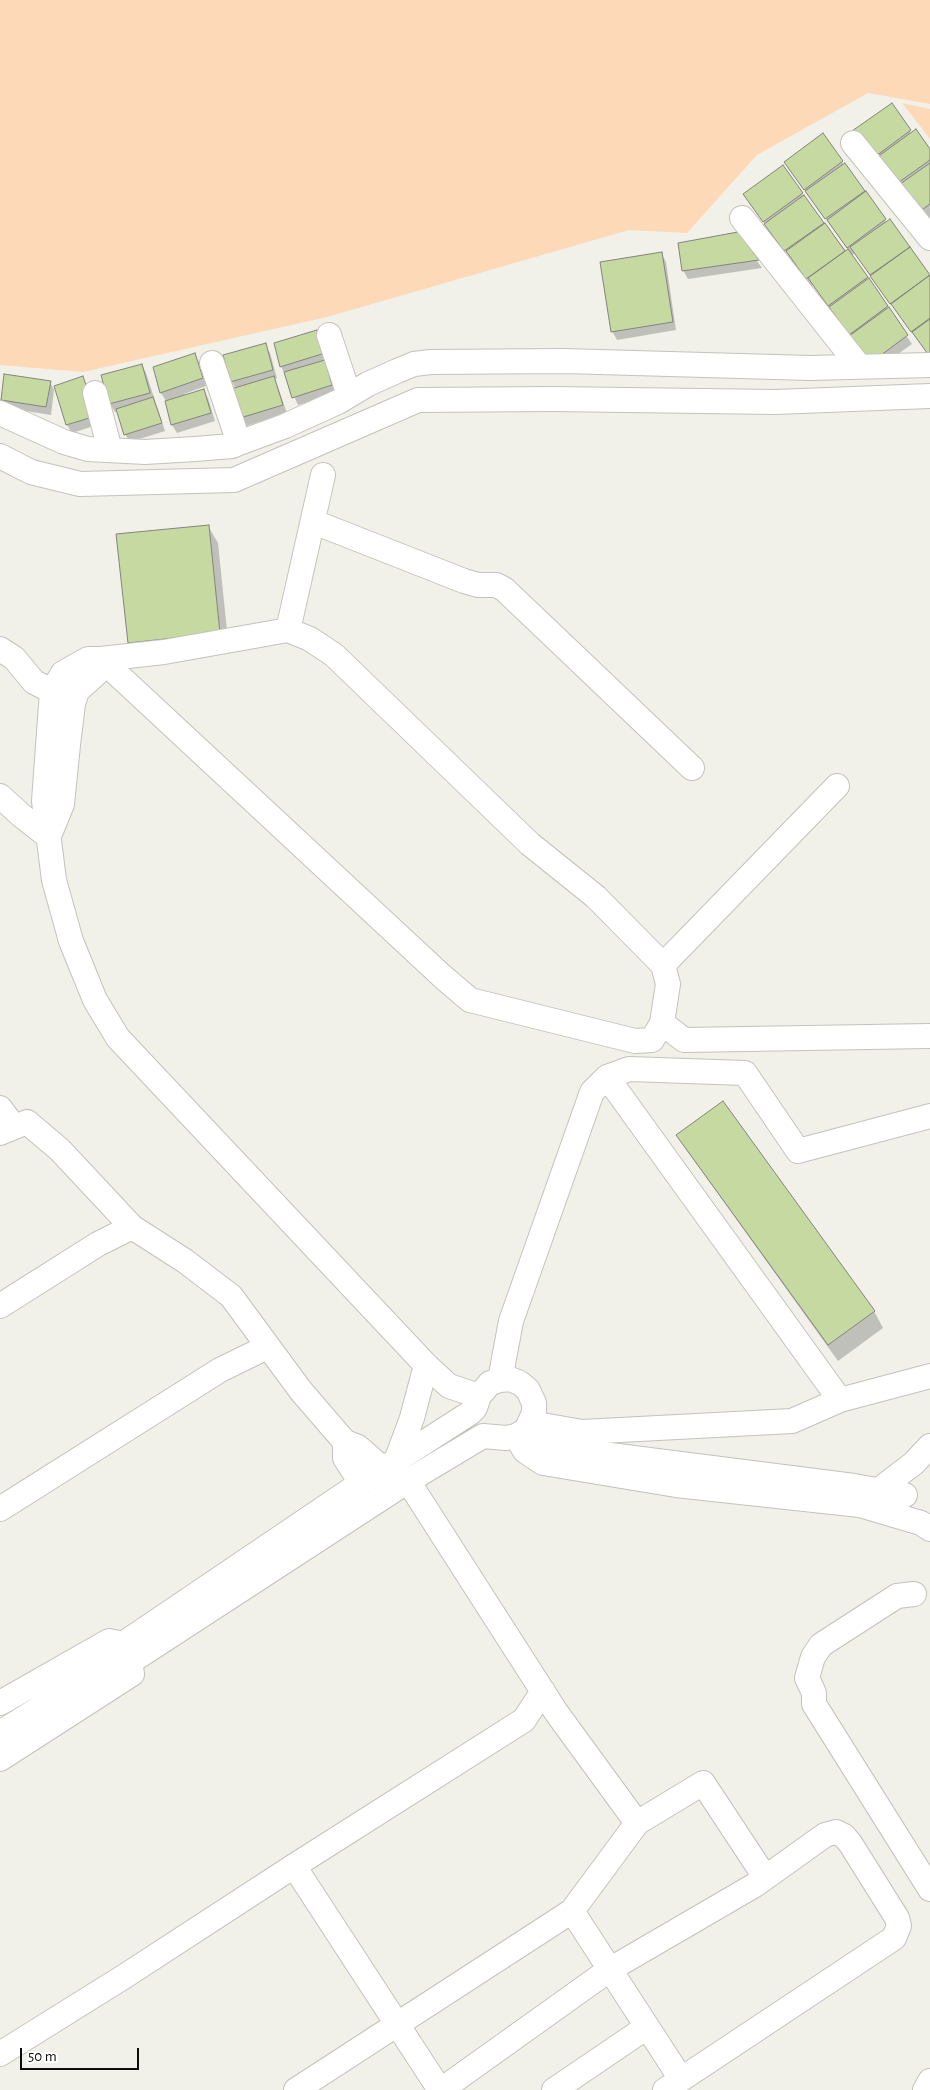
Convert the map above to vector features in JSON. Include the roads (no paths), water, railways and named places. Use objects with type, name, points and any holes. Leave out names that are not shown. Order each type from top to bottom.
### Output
[{"type":"street","points":[[853,143],[930,238]]},
{"type":"street","points":[[742,218],[858,366]]},
{"type":"street","points":[[329,335],[349,395]]},
{"type":"street","points":[[0,413],[64,442],[88,449],[144,452],[232,446],[285,426],[397,371],[414,364],[431,362],[482,360],[810,368],[930,365]]},
{"type":"street","points":[[212,363],[239,443]]},
{"type":"street","points":[[96,392],[110,450]]},
{"type":"street","points":[[0,456],[31,472],[80,484],[234,480],[418,400],[552,399],[776,402],[930,396]]},
{"type":"street","points":[[288,630],[314,522],[323,474]]},
{"type":"street","points":[[314,522],[464,582],[478,585],[496,585],[504,589],[692,768]]},
{"type":"street","points":[[64,685],[88,659],[164,652],[288,630],[310,638],[334,655],[530,844],[596,898],[663,965],[668,984],[662,1023],[652,1040],[635,1041],[470,1000],[101,659]]},
{"type":"street","points":[[7,653],[35,662],[64,685],[73,704],[62,804],[48,837],[54,880],[71,941],[95,1000],[118,1038],[426,1365],[449,1386],[479,1396]]},
{"type":"street","points":[[663,965],[837,786]]},
{"type":"street","points":[[0,796],[48,837]]},
{"type":"street","points":[[662,1023],[684,1040],[930,1036]]},
{"type":"street","points":[[500,1380],[511,1322],[592,1092],[607,1077],[629,1069],[744,1073],[798,1151],[930,1116]]},
{"type":"street","points":[[607,1077],[840,1400]]},
{"type":"street","points":[[0,1108],[7,1130],[27,1122],[60,1150],[132,1227],[185,1261],[231,1296],[267,1347],[344,1442],[358,1447],[396,1470],[543,1691],[637,1823]]},
{"type":"street","points":[[0,1306],[98,1244],[132,1227]]},
{"type":"street","points":[[0,1509],[220,1370],[267,1347]]},
{"type":"street","points":[[396,1470],[426,1365]]},
{"type":"street","points":[[316,1528],[361,1483],[483,1436],[506,1438],[524,1430],[582,1432],[792,1421],[840,1400],[930,1376]]},
{"type":"street","points":[[0,1733],[121,1657],[316,1528],[470,1413],[475,1408],[479,1396],[490,1384],[500,1380],[510,1379],[520,1383],[528,1390],[534,1403],[534,1414],[524,1430],[525,1450],[543,1463],[676,1485],[860,1505],[887,1512],[930,1529]]},
{"type":"street","points":[[524,1430],[555,1448],[905,1495]]},
{"type":"street","points":[[344,1442],[344,1458],[361,1483]]},
{"type":"street","points":[[860,1505],[914,1463],[930,1446]]},
{"type":"street","points":[[887,1512],[930,1469]]},
{"type":"street","points":[[922,1588],[905,1606],[827,1656],[813,1657],[807,1678],[814,1693],[814,1704],[930,1889]]},
{"type":"street","points":[[0,1703],[109,1641],[132,1674],[0,1759]]},
{"type":"street","points":[[0,2054],[524,1720],[543,1691]]},
{"type":"street","points":[[814,1693],[828,1702],[930,1863]]},
{"type":"street","points":[[305,2087],[396,2024],[572,1911],[637,1823],[703,1783],[765,1877]]},
{"type":"street","points":[[294,1866],[440,2090],[609,1970],[755,1885],[825,1835],[836,1832],[844,1836],[850,1843],[897,1918],[899,1926],[894,1938],[673,2085],[647,2027],[609,1970],[572,1911]]},
{"type":"street","points":[[554,2090],[647,2027]]},
{"type":"street","points":[[925,2090],[930,2081]]}]
